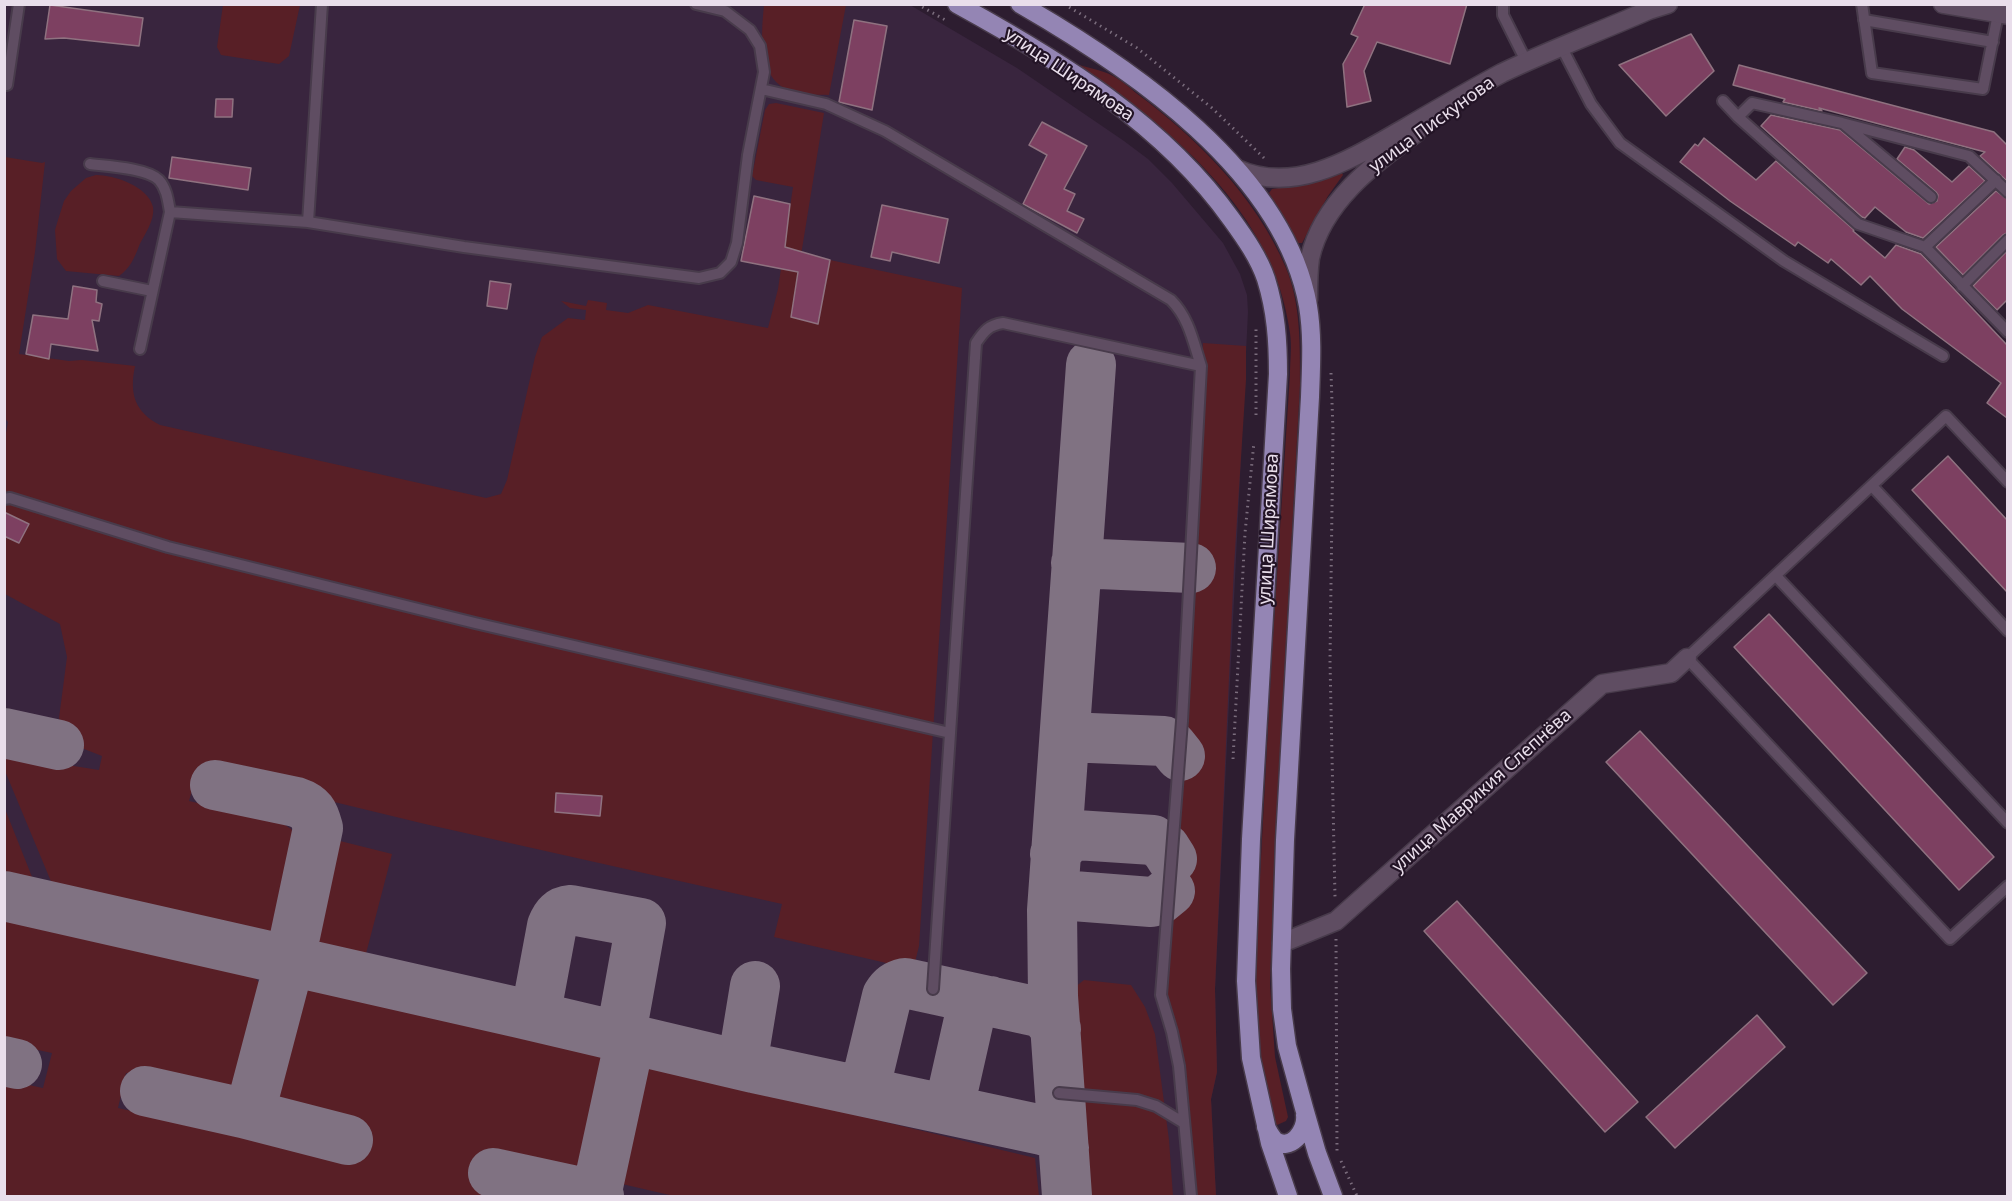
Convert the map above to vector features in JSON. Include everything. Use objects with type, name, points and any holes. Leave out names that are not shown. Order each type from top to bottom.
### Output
[{"type":"main road","name":"улица Ширямова","points":[[957,4],[1044,55],[1106,96],[1169,148],[1221,204],[1247,241],[1265,277],[1278,336],[1278,374],[1251,839],[1246,981],[1251,1058],[1265,1126],[1288,1197]]},
{"type":"main road","name":"улица Ширямова","points":[[1024,5],[1160,96],[1238,169],[1270,214],[1288,246],[1308,305],[1311,356],[1310,397],[1285,840],[1282,943],[1283,1018],[1287,1046],[1304,1108],[1333,1197]]},
{"type":"main road","points":[[1265,1126],[1274,1140],[1290,1142],[1305,1128],[1304,1108]]},
{"type":"street","name":"улица Пискунова","points":[[1238,169],[1254,176],[1274,179],[1332,167],[1503,73],[1668,4]]},
{"type":"street","points":[[1943,4],[2003,15]]},
{"type":"street","name":"улица Пискунова","points":[[1308,305],[1310,260],[1316,241],[1336,206],[1354,184],[1397,147],[1503,73]]},
{"type":"street","name":"улица Маврикия Слепнёва","points":[[1282,943],[1336,921],[1602,684],[1671,673],[1688,658]]},
{"type":"lane","points":[[7,85],[19,4]]},
{"type":"lane","points":[[308,222],[322,4]]},
{"type":"lane","points":[[170,212],[308,222],[464,247],[699,278],[720,273],[731,262],[737,243],[748,155],[764,72],[763,58],[760,46],[750,30],[725,11],[696,4]]},
{"type":"lane","points":[[1503,4],[1503,15],[1527,63]]},
{"type":"lane","points":[[1862,4],[1872,73],[1983,89],[1993,42],[2003,15]]},
{"type":"lane","points":[[1864,20],[1993,42]]},
{"type":"lane","points":[[1562,48],[1591,104],[1620,143],[1784,261],[1943,356]]},
{"type":"lane","points":[[761,89],[826,104],[885,132],[1171,300],[1185,318],[1201,366],[1182,721],[1161,995],[1179,1066],[1191,1197]]},
{"type":"lane","points":[[1723,101],[1858,224],[1925,248],[2007,332]]},
{"type":"lane","points":[[1738,117],[1752,103],[1842,123],[1969,156],[2007,192]]},
{"type":"lane","points":[[1842,123],[1931,197]]},
{"type":"lane","points":[[90,164],[147,173],[159,180],[166,192],[170,212],[140,349]]},
{"type":"lane","points":[[1925,248],[1996,180]]},
{"type":"lane","points":[[1962,286],[2007,240]]},
{"type":"lane","points":[[103,281],[152,291]]},
{"type":"lane","points":[[1999,323],[2007,315]]},
{"type":"lane","points":[[933,989],[976,343],[983,332],[993,325],[1003,323],[1201,366]]},
{"type":"lane","points":[[2007,482],[1946,416],[1688,658],[1950,939],[2007,886]]},
{"type":"lane","points":[[1872,486],[2007,631]]},
{"type":"lane","points":[[4,499],[10,498],[168,547],[236,564],[475,623],[950,733]]},
{"type":"lane","points":[[1776,576],[2007,824]]},
{"type":"lane","points":[[1059,1093],[1137,1100],[1156,1106],[1184,1123]]},
{"type":"path","points":[[1064,4],[1137,48],[1212,108],[1269,163]]},
{"type":"path","points":[[1331,372],[1333,431],[1330,661],[1338,1152],[1357,1197]]},
{"type":"shaded area","points":[[5,5],[910,5],[1017,68],[1148,159],[1172,183],[1223,243],[1240,274],[1247,295],[1215,989],[1217,1072],[1211,1099],[1216,1196],[5,1196]]},
{"type":"shaded area","points":[[223,5],[300,5],[289,56],[279,64],[221,55],[217,47]]},
{"type":"shaded area","points":[[764,5],[846,5],[829,95],[796,93],[783,88],[774,79],[764,57],[762,30]]},
{"type":"shaded area","points":[[1076,64],[1109,74],[1123,82],[1181,129],[1223,171],[1258,217],[1273,242],[1286,268],[1295,296],[1299,325],[1300,385],[1275,843],[1270,984],[1275,1057],[1288,1117],[1286,1121],[1277,1125],[1274,1122],[1261,1057],[1254,988],[1290,374],[1290,333],[1280,290],[1263,249],[1240,212],[1213,177],[1147,116]]},
{"type":"shaded area","points":[[776,103],[824,113],[791,317],[818,324],[830,260],[962,288],[919,946],[915,962],[908,968],[774,937],[782,904],[425,824],[198,769],[189,801],[282,823],[291,829],[296,837],[272,936],[259,947],[60,903],[5,771],[4,755],[99,770],[102,756],[79,747],[64,734],[59,718],[67,657],[60,624],[5,594],[4,444],[8,422],[4,417],[5,157],[45,162],[35,252],[19,354],[69,361],[82,360],[135,366],[133,385],[136,401],[145,414],[160,425],[486,498],[501,494],[507,480],[535,357],[542,337],[568,318],[585,320],[586,310],[570,308],[561,301],[586,306],[588,300],[607,303],[606,310],[628,313],[648,305],[768,328],[778,289],[793,187],[756,180],[752,176],[765,110],[769,104]]},
{"type":"shaded area","points":[[1341,171],[1343,175],[1328,196],[1302,243],[1298,243],[1269,193],[1272,189],[1298,185]]},
{"type":"shaded area","points":[[96,175],[112,177],[138,188],[145,193],[153,207],[151,223],[133,259],[119,276],[66,271],[57,259],[55,230],[64,201],[71,191],[86,178]]},
{"type":"shaded area","points":[[1203,343],[1246,346],[1215,989],[1217,1072],[1211,1099],[1216,1196],[1192,1196],[1162,987]]},
{"type":"shaded area","points":[[5,809],[40,897],[5,890]]},
{"type":"shaded area","points":[[332,839],[392,854],[362,969],[306,959],[296,948],[318,846]]},
{"type":"shaded area","points":[[5,919],[250,972],[262,986],[238,1099],[126,1073],[118,1108],[357,1161],[364,1128],[258,1104],[283,997],[300,983],[612,1055],[591,1178],[478,1154],[473,1186],[520,1196],[5,1196],[5,1080],[43,1088],[52,1053],[5,1043]]},
{"type":"shaded area","points":[[1084,980],[1131,985],[1145,1007],[1155,1034],[1169,1140],[1173,1196],[1086,1196],[1070,991]]},
{"type":"shaded area","points":[[631,1061],[1035,1158],[1039,1196],[674,1196],[609,1181]]},
{"type":"building","points":[[1365,4],[1467,4],[1450,64],[1377,42],[1364,71],[1371,101],[1347,107],[1343,64],[1358,37],[1351,34]]},
{"type":"building","points":[[50,5],[143,18],[139,46],[64,38],[45,39]]},
{"type":"building","points":[[854,20],[887,26],[872,110],[839,102]]},
{"type":"building","points":[[1691,34],[1714,71],[1666,116],[1619,65]]},
{"type":"building","points":[[1739,65],[1994,132],[2007,145],[2007,181],[1980,156],[1985,152],[1819,108],[1822,111],[1783,102],[1785,99],[1733,85]]},
{"type":"building","points":[[216,99],[233,99],[232,117],[215,117]]},
{"type":"building","points":[[1771,115],[1840,130],[1929,204],[1937,201],[1936,192],[1897,159],[1905,147],[1914,150],[1952,182],[1969,166],[1985,181],[1923,238],[1906,232],[1875,207],[1865,218],[1862,217],[1761,126]]},
{"type":"building","points":[[1042,122],[1087,146],[1064,189],[1075,194],[1067,211],[1084,219],[1077,233],[1023,204],[1047,155],[1029,145]]},
{"type":"building","points":[[1704,138],[1756,180],[1776,161],[1885,258],[1896,245],[1921,254],[2007,345],[2007,418],[1987,403],[2001,383],[1902,309],[1870,276],[1861,285],[1831,259],[1828,263],[1798,242],[1795,246],[1730,201],[1680,162],[1695,144],[1698,146]]},
{"type":"building","points":[[172,157],[251,168],[248,190],[169,178]]},
{"type":"building","points":[[1996,191],[2007,199],[2007,233],[1963,275],[1936,247]]},
{"type":"building","points":[[754,196],[790,204],[785,247],[830,260],[818,324],[791,317],[798,272],[741,261]]},
{"type":"building","points":[[882,205],[948,219],[939,263],[892,252],[890,261],[871,257]]},
{"type":"building","points":[[2007,251],[2007,300],[1997,310],[1973,286]]},
{"type":"building","points":[[490,281],[511,284],[507,309],[487,306]]},
{"type":"building","points":[[73,286],[97,290],[96,302],[102,304],[99,321],[92,320],[98,351],[51,344],[49,359],[26,354],[33,315],[68,319]]},
{"type":"building","points":[[1948,456],[2007,520],[2007,592],[1912,490]]},
{"type":"building","points":[[4,512],[29,524],[19,543],[4,536]]},
{"type":"building","points":[[1769,614],[1994,857],[1959,890],[1734,647]]},
{"type":"building","points":[[1640,731],[1867,973],[1833,1005],[1606,762]]},
{"type":"building","points":[[556,793],[602,796],[600,816],[555,812]]},
{"type":"building","points":[[1457,901],[1638,1102],[1605,1132],[1424,931]]},
{"type":"building","points":[[1757,1015],[1785,1047],[1675,1148],[1646,1117]]},
{"type":"taxiway","points":[[1067,1196],[1053,996],[1052,910],[1091,365]]},
{"type":"taxiway","points":[[1076,563],[1191,568]]},
{"type":"taxiway","points":[[4,733],[59,745]]},
{"type":"taxiway","points":[[1066,737],[1164,741],[1172,746],[1180,756]]},
{"type":"taxiway","points":[[215,785],[301,804],[311,811],[318,828],[290,960],[255,1093],[251,1105],[243,1113]]},
{"type":"taxiway","points":[[1055,854],[1065,842],[1076,835],[1153,840],[1165,848],[1172,859]]},
{"type":"taxiway","points":[[1052,910],[1060,901],[1073,896],[1151,902],[1159,900],[1170,891]]},
{"type":"taxiway","points":[[4,896],[753,1068],[1042,1130],[1056,1136],[1064,1148]]},
{"type":"taxiway","points":[[520,1013],[535,1008],[538,1001],[552,926],[561,913],[571,910],[641,923],[623,1023],[617,1030],[602,1032]]},
{"type":"taxiway","points":[[850,1088],[867,1079],[887,996],[894,987],[905,983],[1043,1013],[1056,1029]]},
{"type":"taxiway","points":[[753,1068],[747,1062],[744,1053],[755,986]]},
{"type":"taxiway","points":[[940,1107],[951,1099],[970,1015],[973,1010],[990,1001]]},
{"type":"taxiway","points":[[596,1196],[630,1039]]},
{"type":"taxiway","points":[[4,1061],[17,1064]]},
{"type":"taxiway","points":[[145,1091],[348,1140]]},
{"type":"taxiway","points":[[493,1173],[599,1196]]}]
